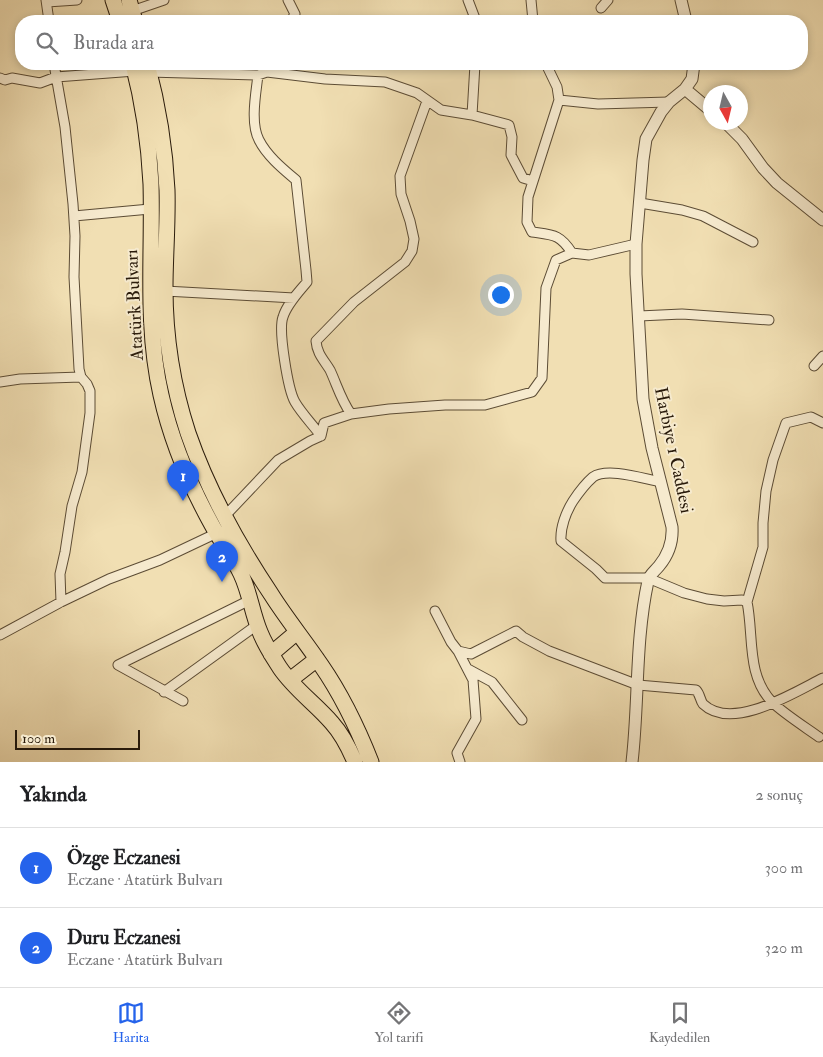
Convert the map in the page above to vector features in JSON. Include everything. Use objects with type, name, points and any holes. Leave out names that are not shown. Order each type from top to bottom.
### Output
[{"type":"highway","points":[[113,0],[118,15]]},
{"type":"highway","name":"Atatürk Bulvarı","points":[[141,70],[139,88],[151,184],[151,328],[161,396],[181,460],[204,510],[242,576],[257,625],[271,654],[290,680],[341,734],[355,762]]},
{"type":"highway","name":"Atatürk Bulvarı","points":[[142,70],[160,123],[165,160],[167,192],[165,291],[171,365],[189,434],[209,486],[224,517],[271,594],[337,691],[371,762]]},
{"type":"highway","points":[[271,654],[298,632]]},
{"type":"highway","points":[[290,680],[317,659]]},
{"type":"street","points":[[48,15],[47,1],[77,0]]},
{"type":"street","points":[[132,11],[164,0]]},
{"type":"street","points":[[288,0],[294,15]]},
{"type":"street","points":[[468,0],[474,15]]},
{"type":"street","points":[[531,0],[532,15]]},
{"type":"street","points":[[601,8],[608,0]]},
{"type":"street","points":[[681,0],[685,15]]},
{"type":"street","points":[[55,70],[65,127],[74,216],[75,313],[79,369],[90,392],[90,412],[82,472],[72,506],[60,574],[61,602]]},
{"type":"street","points":[[2,82],[12,78],[40,83],[56,77],[116,70]]},
{"type":"street","points":[[202,70],[385,82],[417,93],[440,110],[472,114],[509,125],[512,137],[511,155],[523,178],[533,180],[535,175]]},
{"type":"street","points":[[265,70],[262,73],[254,117],[258,140],[275,161],[296,180],[307,282],[286,310],[281,320],[281,334],[294,401],[321,436]]},
{"type":"street","points":[[472,114],[475,70]]},
{"type":"street","points":[[549,70],[557,88],[559,100],[528,198],[528,222],[532,232],[548,234],[562,239],[572,253]]},
{"type":"street","name":"Harbiye 1 Caddesi","points":[[648,578],[666,556],[673,540],[672,527],[645,416],[643,399],[636,244],[642,160],[646,138],[652,125],[669,102],[685,89],[692,79],[693,70]]},
{"type":"street","points":[[685,89],[703,104]]},
{"type":"street","points":[[559,100],[598,104],[669,102]]},
{"type":"street","points":[[351,414],[345,405],[330,370],[317,350],[316,341],[354,302],[405,262],[412,251],[414,238],[401,194],[400,176],[427,101]]},
{"type":"street","points":[[733,130],[777,183],[823,220]]},
{"type":"street","points":[[640,203],[682,210],[703,216],[753,242]]},
{"type":"street","points":[[74,216],[150,209]]},
{"type":"street","points":[[321,436],[324,424],[351,414],[436,405],[486,405],[532,392],[542,378],[546,288],[556,260],[572,253],[589,255],[636,244]]},
{"type":"street","points":[[165,291],[294,298]]},
{"type":"street","points":[[639,316],[682,314],[769,320]]},
{"type":"street","points":[[814,366],[823,356]]},
{"type":"street","points":[[0,382],[20,379],[82,377]]},
{"type":"street","points":[[819,737],[774,703],[766,694],[754,667],[750,615],[747,602],[763,547],[766,491],[773,460],[786,423],[811,418],[823,423]]},
{"type":"street","points":[[224,517],[278,460],[310,440],[321,436]]},
{"type":"street","points":[[661,482],[613,472],[595,476],[583,487],[570,506],[560,534],[561,541],[605,578],[648,578],[707,600],[742,600],[747,602]]},
{"type":"street","points":[[2,630],[109,579],[160,560],[217,533]]},
{"type":"street","points":[[632,762],[637,718],[641,623],[648,578]]},
{"type":"street","points":[[182,701],[118,665],[250,600]]},
{"type":"street","points":[[435,612],[473,680],[476,719],[458,753],[460,762]]},
{"type":"street","points":[[164,692],[257,625]]},
{"type":"street","points":[[458,651],[471,654],[516,630],[523,637],[550,651],[638,685],[696,690],[702,703],[709,708],[729,714],[774,703],[823,678]]},
{"type":"street","points":[[468,669],[492,682],[522,720]]},
{"type":"place","name":"Özge Eczanesi","points":[[183,501]]},
{"type":"place","name":"Duru Eczanesi","points":[[222,582]]}]
